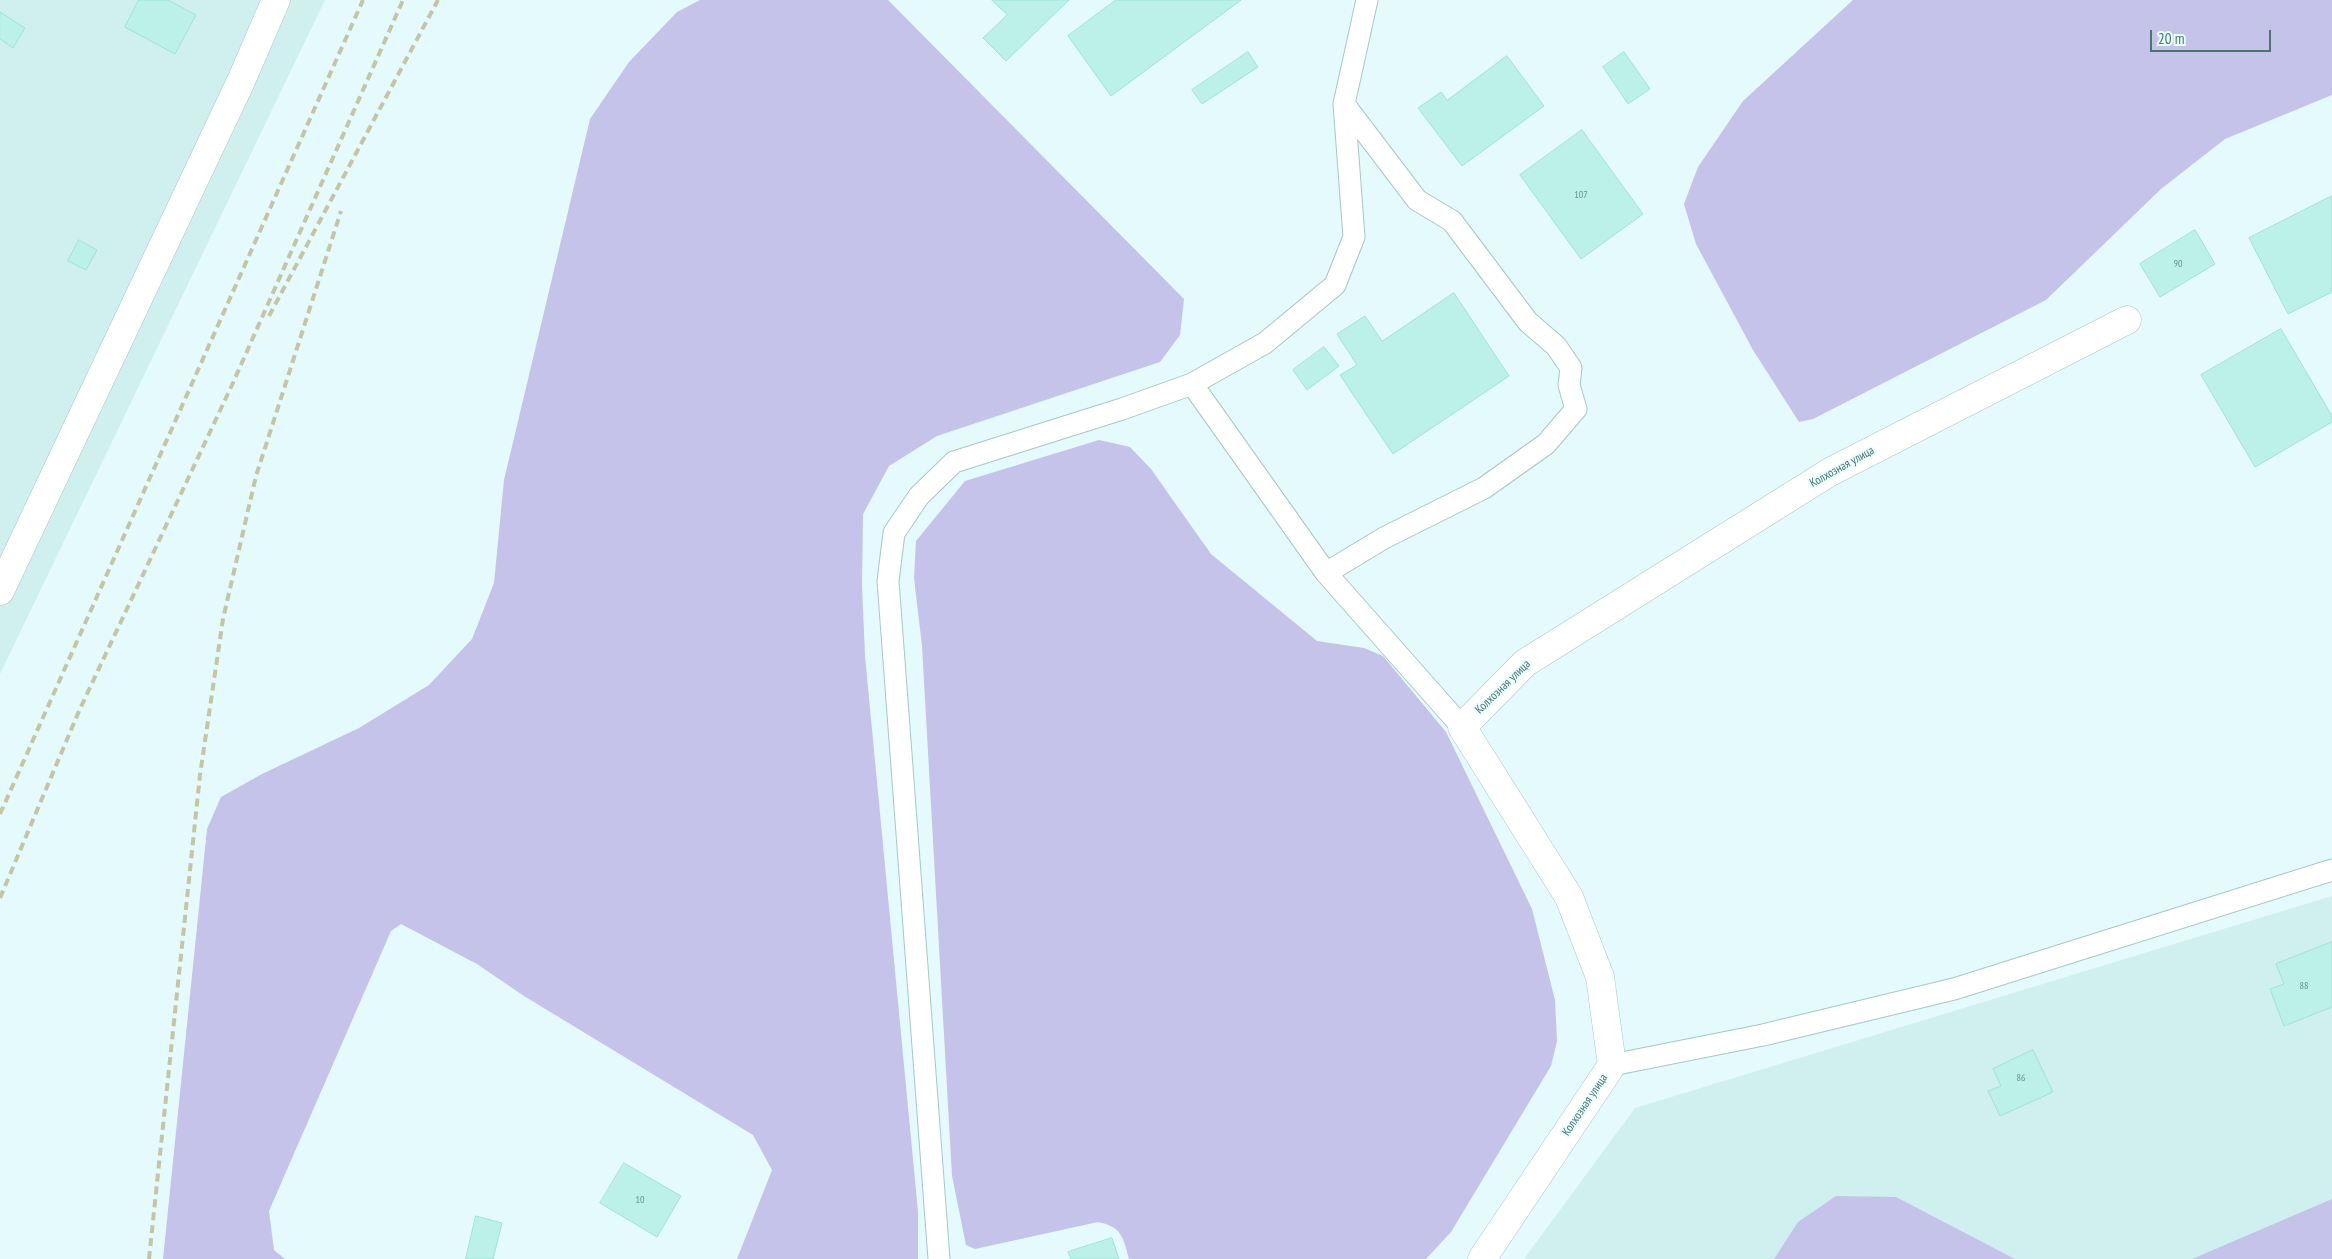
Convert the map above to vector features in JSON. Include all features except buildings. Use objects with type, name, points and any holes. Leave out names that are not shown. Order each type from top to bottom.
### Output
[{"type":"street","points":[[0,592],[241,81],[276,0]]},
{"type":"street","name":"Колхозная улица","points":[[1482,1259],[1612,1065],[1600,977],[1569,897],[1462,727],[1525,663],[1830,472],[2127,320]]},
{"type":"lane","points":[[939,1259],[888,581],[894,533],[919,496],[954,462],[1122,409],[1192,384],[1265,343],[1336,285],[1354,237],[1344,104],[1367,0]]},
{"type":"lane","points":[[1326,573],[1384,538],[1484,488],[1546,444],[1576,409],[1570,385],[1571,368],[1556,346],[1528,322],[1452,221],[1417,200],[1344,104]]},
{"type":"lane","points":[[1192,384],[1326,573],[1462,727]]},
{"type":"lane","points":[[1612,1065],[1763,1035],[1954,989],[2332,870]]},
{"type":"shaded area","points":[[0,0],[325,0],[0,674]]},
{"type":"shaded area","points":[[700,0],[888,0],[1184,299],[1180,335],[1160,362],[937,436],[889,466],[863,514],[862,586],[865,656],[918,1212],[918,1259],[737,1259],[772,1170],[753,1135],[524,996],[477,964],[401,924],[391,931],[269,1211],[274,1250],[285,1259],[163,1259],[207,829],[221,797],[262,774],[359,728],[429,685],[472,639],[494,583],[504,480],[590,119],[629,62],[677,12]]},
{"type":"shaded area","points":[[1853,0],[2332,0],[2332,95],[2225,139],[2161,189],[2046,300],[1813,419],[1799,422],[1753,350],[1696,244],[1684,204],[1698,167],[1743,101]]},
{"type":"shaded area","points":[[1099,440],[1130,447],[1151,469],[1211,554],[1317,641],[1364,648],[1383,656],[1446,732],[1532,909],[1555,1000],[1557,1041],[1551,1066],[1451,1232],[1426,1259],[1129,1259],[1123,1239],[1117,1230],[1098,1222],[975,1249],[966,1245],[952,1176],[922,646],[914,578],[916,541],[965,481]]},
{"type":"shaded area","points":[[2332,896],[2332,1259],[1524,1259],[1635,1108]]},
{"type":"shaded area","points":[[1836,1196],[1896,1197],[2015,1259],[1774,1259],[1798,1222]]},
{"type":"shaded area","points":[[2332,1199],[2332,1259],[2192,1259]]},
{"type":"railway","points":[[0,814],[363,0]]},
{"type":"railway","points":[[0,898],[79,711],[232,385],[403,0]]},
{"type":"railway","points":[[269,316],[438,0]]},
{"type":"railway","points":[[149,1259],[200,775],[223,619],[256,476],[341,211]]}]
